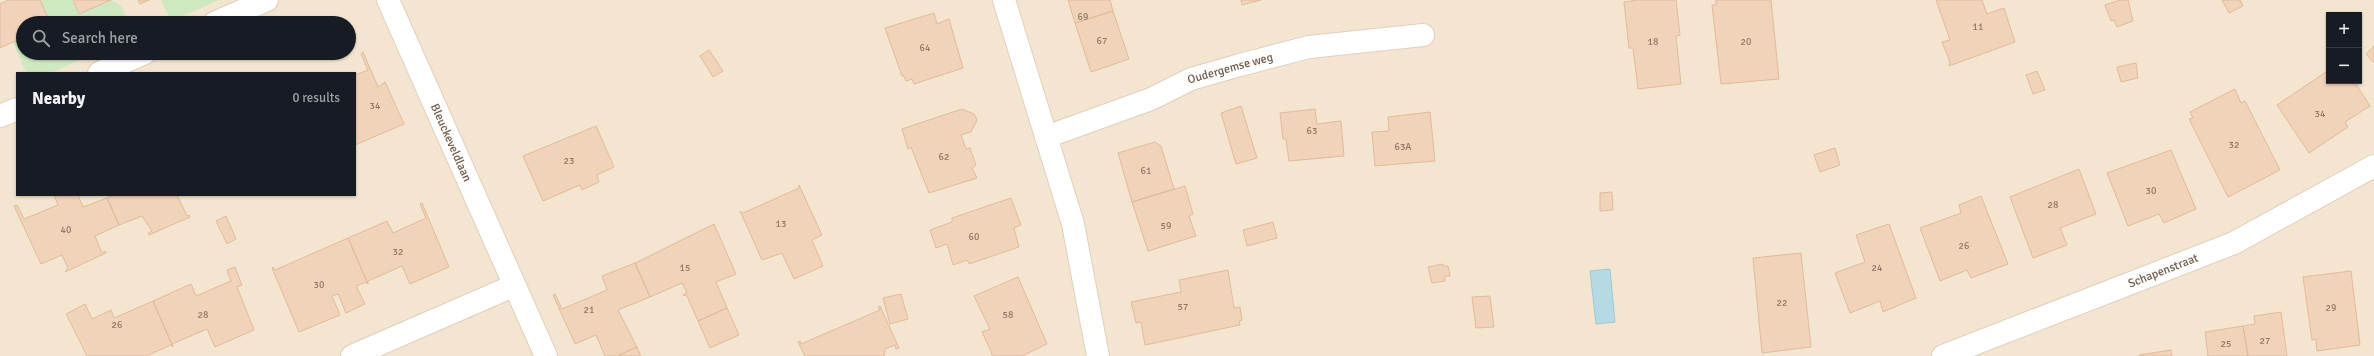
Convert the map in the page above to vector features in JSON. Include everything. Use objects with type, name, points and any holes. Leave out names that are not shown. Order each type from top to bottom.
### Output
[{"type":"street","points":[[230,16],[267,0]]},
{"type":"street","name":"Bleuckeveldlaan","points":[[388,0],[485,215],[513,286],[546,356]]},
{"type":"street","points":[[1004,0],[1073,224],[1098,356]]},
{"type":"street","name":"Oudergemse weg","points":[[1046,137],[1151,99],[1192,79],[1271,57],[1310,47],[1424,35]]},
{"type":"street","points":[[101,72],[129,60]]},
{"type":"street","points":[[0,116],[16,109]]},
{"type":"street","name":"Schapenstraat","points":[[1943,356],[2234,243],[2374,166]]},
{"type":"street","points":[[352,356],[513,286]]},
{"type":"shaded area","points":[[0,0],[2374,0],[2374,356],[0,356]]},
{"type":"green space","points":[[40,0],[73,0],[79,14],[111,0],[121,6],[126,16],[47,16]]},
{"type":"green space","points":[[161,0],[219,0],[182,16],[169,16]]},
{"type":"green space","points":[[16,41],[16,49],[13,42]]},
{"type":"green space","points":[[21,60],[80,60],[53,72],[26,72]]},
{"type":"water","points":[[1610,269],[1615,322],[1596,324],[1590,271]]},
{"type":"building","points":[[8,0],[40,0],[47,16],[16,16],[16,41],[0,48],[0,4]]},
{"type":"building","points":[[73,0],[111,0],[79,14]]},
{"type":"building","points":[[138,0],[149,0],[140,4]]},
{"type":"building","points":[[1068,0],[1110,0],[1113,11],[1075,23]]},
{"type":"building","points":[[1241,0],[1261,0],[1242,5]]},
{"type":"building","points":[[1638,0],[1676,0],[1680,35],[1676,36],[1681,84],[1638,89],[1633,48],[1629,48],[1624,2]]},
{"type":"building","points":[[1716,0],[1771,0],[1779,79],[1721,84],[1712,5],[1716,5]]},
{"type":"building","points":[[1936,0],[1982,0],[1987,14],[2004,8],[2015,42],[1949,66],[1950,62],[1942,42],[1950,40]]},
{"type":"building","points":[[2120,0],[2128,0],[2133,21],[2117,27],[2114,20],[2111,21],[2105,5]]},
{"type":"building","points":[[2222,0],[2240,0],[2243,6],[2229,13]]},
{"type":"building","points":[[1113,11],[1129,59],[1091,72],[1075,23]]},
{"type":"building","points":[[934,13],[937,24],[949,19],[963,68],[914,84],[912,79],[906,81],[904,76],[902,76],[885,28]]},
{"type":"building","points":[[2374,46],[2374,63],[2366,54]]},
{"type":"building","points":[[709,50],[723,71],[713,77],[700,56]]},
{"type":"building","points":[[363,52],[378,87],[385,82],[404,124],[356,145],[356,75],[368,70],[361,54]]},
{"type":"building","points":[[2136,63],[2138,78],[2121,82],[2117,67]]},
{"type":"building","points":[[2037,71],[2045,90],[2033,94],[2026,75]]},
{"type":"building","points":[[2326,72],[2326,84],[2356,84],[2370,106],[2345,122],[2348,127],[2309,153],[2277,105]]},
{"type":"building","points":[[2235,89],[2241,103],[2245,101],[2280,170],[2228,197],[2189,119],[2193,118],[2190,112]]},
{"type":"building","points":[[1241,106],[1257,158],[1236,164],[1221,113]]},
{"type":"building","points":[[962,109],[974,114],[977,120],[971,132],[961,135],[966,149],[970,148],[976,165],[972,168],[977,178],[929,193],[911,147],[908,149],[902,129]]},
{"type":"building","points":[[1315,109],[1317,124],[1341,121],[1344,156],[1289,161],[1286,139],[1283,139],[1280,113]]},
{"type":"building","points":[[1430,112],[1435,161],[1375,166],[1372,132],[1389,131],[1388,117]]},
{"type":"building","points":[[596,126],[614,167],[597,175],[599,182],[582,190],[580,185],[543,201],[523,156]]},
{"type":"building","points":[[1155,142],[1161,146],[1174,189],[1132,202],[1118,153]]},
{"type":"building","points":[[1835,148],[1840,165],[1820,172],[1814,155]]},
{"type":"building","points":[[2171,150],[2196,209],[2164,223],[2159,214],[2128,226],[2107,173]]},
{"type":"building","points":[[2079,169],[2096,214],[2060,228],[2067,245],[2033,258],[2010,197]]},
{"type":"building","points":[[799,185],[822,235],[812,240],[823,266],[794,279],[782,253],[762,260],[740,211],[743,213],[799,188]]},
{"type":"building","points":[[1185,186],[1193,214],[1189,216],[1196,236],[1148,251],[1132,202]]},
{"type":"building","points":[[1612,192],[1613,210],[1600,211],[1600,193]]},
{"type":"building","points":[[54,196],[78,196],[83,207],[107,198],[119,225],[95,236],[102,253],[105,251],[106,253],[65,272],[68,268],[62,255],[41,264],[14,206],[17,205],[24,219],[58,205]]},
{"type":"building","points":[[111,196],[177,196],[187,216],[189,215],[190,217],[149,235],[148,233],[152,231],[142,216],[119,225],[107,198]]},
{"type":"building","points":[[1981,196],[2008,264],[1971,278],[1967,270],[1940,281],[1920,228],[1961,213],[1959,205]]},
{"type":"building","points":[[1011,198],[1021,225],[1014,228],[1019,247],[969,264],[967,260],[953,265],[947,244],[936,248],[930,230],[952,222],[952,218]]},
{"type":"building","points":[[422,203],[449,267],[410,284],[402,266],[368,281],[368,284],[348,238],[387,221],[393,233],[426,218],[420,204]]},
{"type":"building","points":[[226,216],[236,239],[227,244],[216,221]]},
{"type":"building","points":[[1273,222],[1277,238],[1247,246],[1243,230]]},
{"type":"building","points":[[714,224],[736,274],[716,282],[727,308],[698,321],[687,296],[683,295],[687,293],[682,283],[650,297],[635,263]]},
{"type":"building","points":[[1889,224],[1916,298],[1883,312],[1880,301],[1850,313],[1835,273],[1865,262],[1856,235]]},
{"type":"building","points":[[348,238],[368,284],[366,282],[356,286],[365,304],[346,313],[338,294],[332,296],[340,315],[299,332],[272,268],[273,267],[275,270]]},
{"type":"building","points":[[1801,253],[1811,347],[1762,353],[1753,258]]},
{"type":"building","points":[[635,263],[650,297],[618,310],[637,347],[617,356],[605,356],[596,335],[575,344],[553,295],[555,294],[562,309],[607,290],[602,276]]},
{"type":"building","points":[[1443,264],[1443,266],[1448,266],[1450,276],[1445,276],[1445,281],[1432,283],[1428,267]]},
{"type":"building","points":[[235,267],[242,285],[237,287],[254,330],[215,347],[207,329],[172,344],[173,347],[153,301],[191,284],[196,296],[231,281],[227,270]]},
{"type":"building","points":[[1228,270],[1234,308],[1240,307],[1242,320],[1239,321],[1240,325],[1145,345],[1141,322],[1136,323],[1131,302],[1181,292],[1179,280]]},
{"type":"building","points":[[2351,271],[2360,345],[2317,351],[2316,339],[2312,340],[2303,277]]},
{"type":"building","points":[[1018,277],[1047,344],[1022,356],[993,356],[982,332],[990,329],[974,296]]},
{"type":"building","points":[[901,294],[908,319],[890,324],[883,298]]},
{"type":"building","points":[[1490,296],[1494,327],[1476,328],[1472,297]]},
{"type":"building","points":[[153,301],[173,347],[171,345],[146,356],[87,356],[66,314],[85,304],[92,319],[111,310],[114,318]]},
{"type":"building","points":[[880,306],[899,348],[896,349],[895,345],[885,349],[884,356],[805,356],[798,342],[800,341],[801,344],[880,310],[878,307]]},
{"type":"building","points":[[727,308],[739,335],[710,348],[698,321]]},
{"type":"building","points":[[2281,312],[2287,356],[2248,356],[2243,326],[2255,324],[2254,316]]},
{"type":"building","points":[[2243,326],[2248,356],[2208,356],[2205,332]]},
{"type":"building","points":[[637,347],[641,356],[617,356]]},
{"type":"building","points":[[2171,350],[2172,356],[2139,356],[2139,355]]}]
